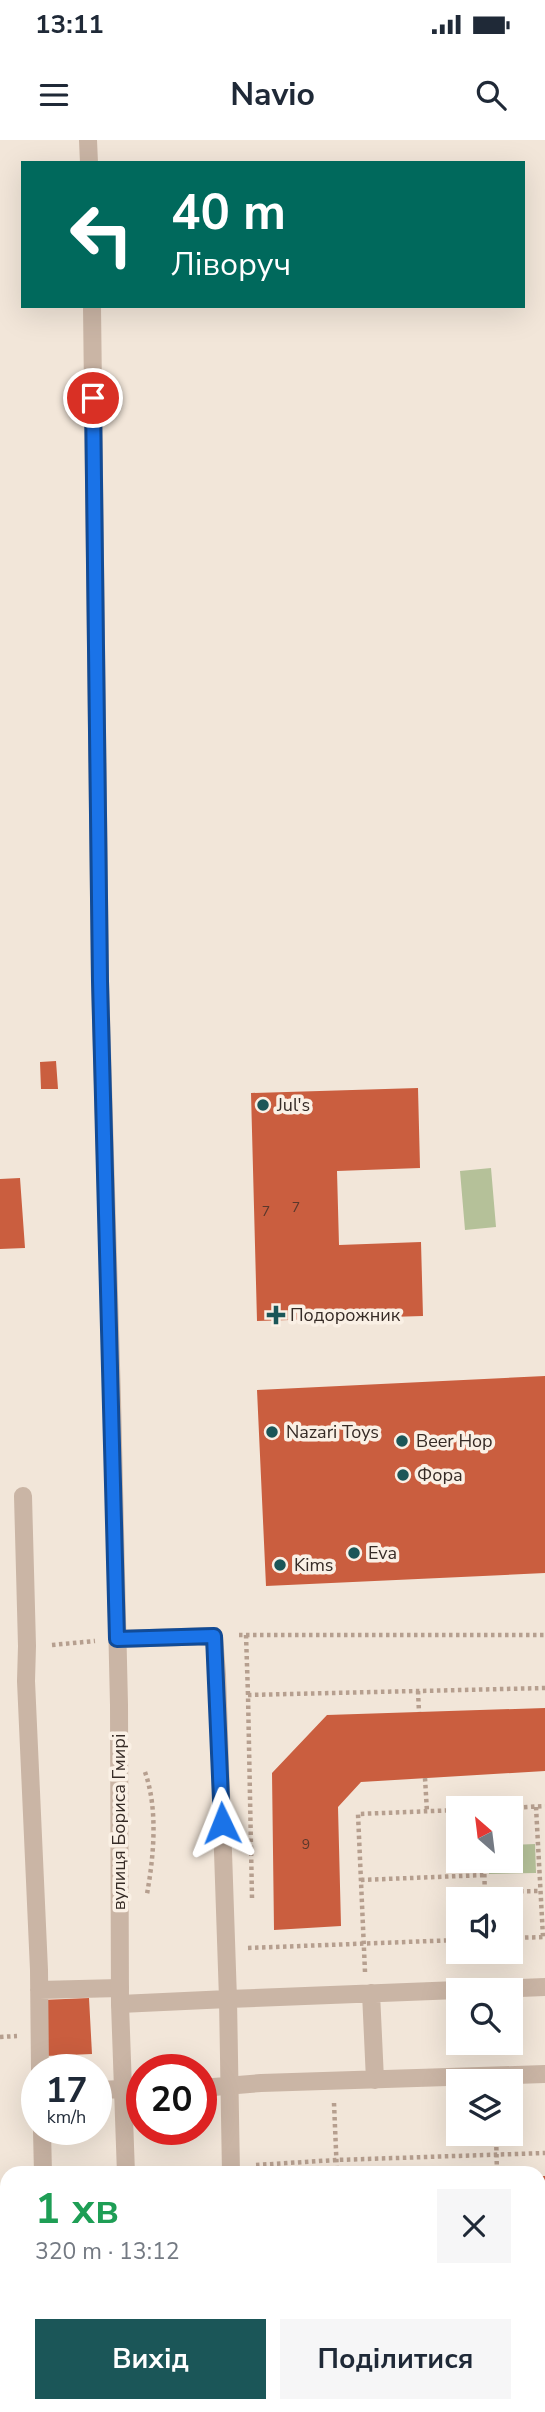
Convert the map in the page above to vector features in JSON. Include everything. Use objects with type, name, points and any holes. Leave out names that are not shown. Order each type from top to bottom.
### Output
[{"type":"street","points":[[88,140],[89,161]]},
{"type":"street","name":"вулиця Бориса Гмирі","points":[[92,308],[100,981],[117,1639],[120,1996],[126,2054]]},
{"type":"street","points":[[23,1496],[26,1681],[40,2054]]},
{"type":"street","points":[[117,1639],[214,1636],[228,1998],[231,2166]]},
{"type":"street","points":[[523,1988],[545,1987]]},
{"type":"street","points":[[39,1990],[120,1996],[228,1998],[446,1990]]},
{"type":"street","points":[[369,1993],[375,2080]]},
{"type":"street","points":[[217,2087],[545,2074]]},
{"type":"street","points":[[42,2145],[43,2166]]},
{"type":"street","name":"вулиця Бориса Гмирі","points":[[126,2166],[127,2145]]},
{"type":"path","points":[[214,1636],[545,1635]]},
{"type":"path","points":[[27,1646],[117,1639]]},
{"type":"path","points":[[253,1908],[248,1695],[545,1688]]},
{"type":"path","points":[[418,1691],[419,1712]]},
{"type":"path","points":[[425,1777],[427,1812]]},
{"type":"path","points":[[523,1808],[545,1806]]},
{"type":"path","points":[[523,1938],[544,1937],[536,1807]]},
{"type":"path","points":[[369,1993],[358,1815],[446,1811]]},
{"type":"path","points":[[361,1880],[485,1875],[485,1887]]},
{"type":"path","points":[[523,1893],[540,1891]]},
{"type":"path","points":[[253,1935],[254,1998]]},
{"type":"path","points":[[226,1950],[446,1941]]},
{"type":"path","points":[[333,2081],[336,2166]]},
{"type":"path","points":[[497,2146],[497,2166]]},
{"type":"path","points":[[258,2151],[258,2165]]},
{"type":"path","points":[[253,2166],[336,2160],[545,2154]]},
{"type":"green space","points":[[491,1168],[496,1227],[465,1230],[460,1171]]},
{"type":"green space","points":[[523,1844],[535,1844],[536,1873],[489,1874],[523,1873]]},
{"type":"building","points":[[56,1061],[58,1089],[41,1089],[40,1062]]},
{"type":"building","points":[[418,1088],[420,1168],[337,1171],[339,1245],[421,1242],[423,1316],[257,1321],[251,1093]]},
{"type":"building","points":[[20,1178],[25,1248],[0,1249],[0,1179]]},
{"type":"building","name":"Фора","points":[[545,1376],[545,1573],[266,1586],[257,1390]]},
{"type":"building","points":[[545,1708],[545,1771],[361,1782],[338,1807],[341,1926],[274,1930],[272,1773],[327,1715]]},
{"type":"building","points":[[89,1998],[92,2054],[45,2054],[42,2000]]},
{"type":"place","name":"Jul's","points":[[263,1105]]},
{"type":"place","name":"Подорожник","points":[[276,1315]]},
{"type":"place","name":"Nazari Toys","points":[[272,1432]]},
{"type":"place","name":"Beer Hop","points":[[402,1441]]},
{"type":"place","name":"Фора","points":[[403,1475]]},
{"type":"place","name":"Eva","points":[[354,1553]]},
{"type":"place","name":"Kims","points":[[280,1565]]},
{"type":"route","points":[[93,398],[100,981],[117,1639],[214,1636],[222,1823]]}]
